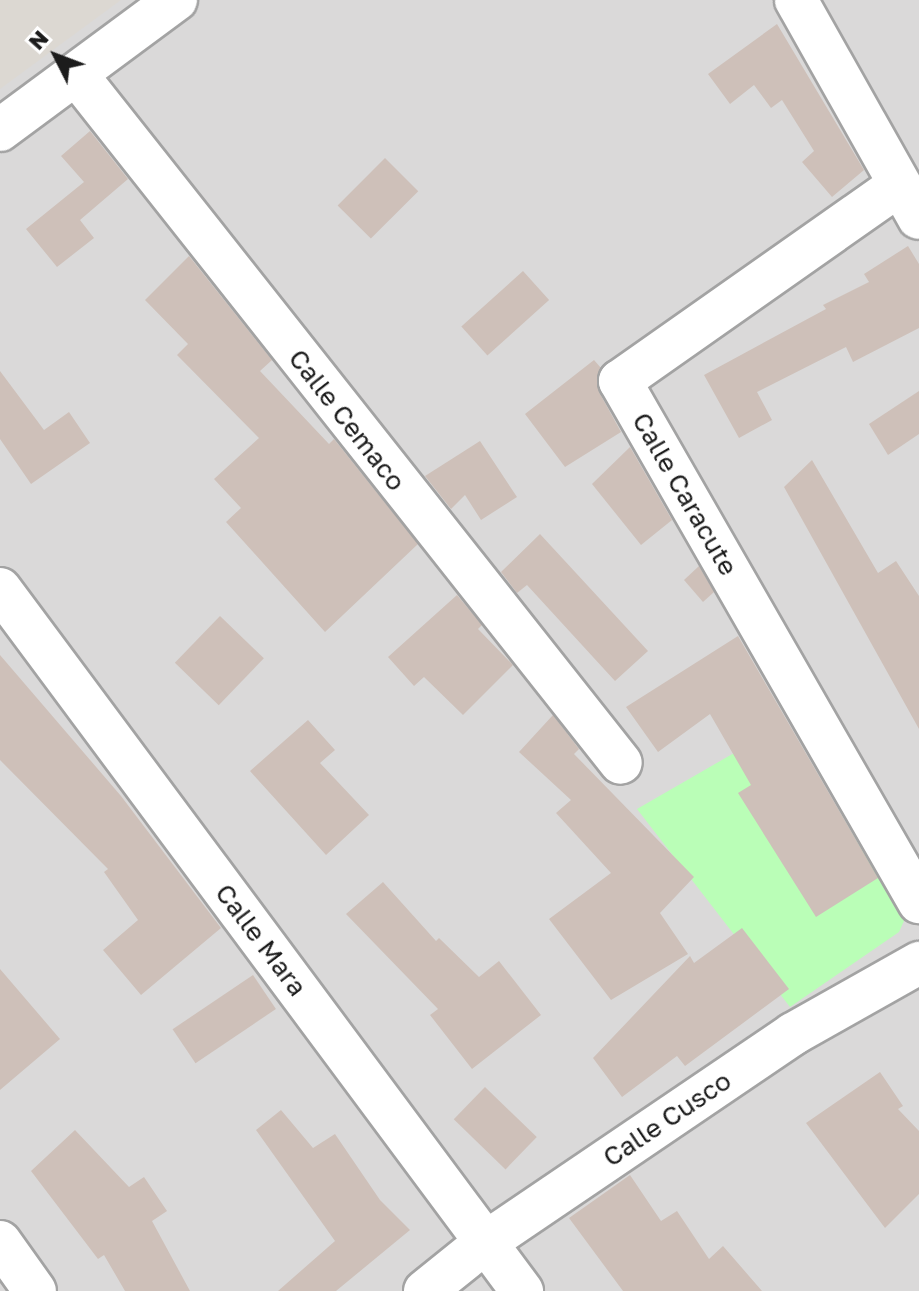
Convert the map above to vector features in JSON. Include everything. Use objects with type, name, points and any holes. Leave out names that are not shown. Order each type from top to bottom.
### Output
[{"type":"street","points":[[0,130],[176,0]]},
{"type":"street","points":[[796,0],[909,201]]},
{"type":"street","name":"Calle Cemaco","points":[[76,74],[621,763]]},
{"type":"street","name":"Calle Caracute","points":[[909,201],[620,381],[919,902]]},
{"type":"street","name":"Calle Mara","points":[[0,589],[522,1291]]},
{"type":"street","name":"Calle Cusco","points":[[425,1291],[486,1242],[793,1034],[919,963]]},
{"type":"street","points":[[0,1242],[35,1291]]},
{"type":"shaded area","points":[[0,0],[919,0],[919,1291],[0,1291]]},
{"type":"shaded area","points":[[0,0],[121,0],[0,89]]},
{"type":"green space","points":[[786,723],[904,921],[899,932],[790,1007],[637,809]]},
{"type":"building","points":[[777,24],[864,170],[832,197],[802,162],[814,151],[782,100],[771,108],[754,85],[730,104],[708,74]]},
{"type":"building","points":[[90,131],[128,179],[80,220],[94,238],[57,267],[26,229],[84,182],[61,156]]},
{"type":"building","points":[[385,158],[418,191],[371,239],[338,205]]},
{"type":"building","points":[[908,246],[919,264],[919,328],[853,362],[846,347],[757,392],[772,420],[739,438],[704,375],[826,309],[823,305],[869,282],[864,274]]},
{"type":"building","points":[[189,256],[272,360],[260,371],[329,444],[334,439],[418,544],[325,632],[226,522],[241,508],[214,479],[259,438],[177,355],[188,344],[145,300]]},
{"type":"building","points":[[523,271],[549,300],[487,356],[461,327]]},
{"type":"building","points":[[594,360],[601,368],[599,392],[621,432],[565,467],[525,414]]},
{"type":"building","points":[[0,371],[44,430],[69,412],[90,443],[31,484],[0,439]]},
{"type":"building","points":[[919,391],[919,434],[888,455],[869,424]]},
{"type":"building","points":[[480,441],[517,497],[481,520],[465,495],[451,509],[425,476]]},
{"type":"building","points":[[630,447],[672,520],[641,545],[592,484]]},
{"type":"building","points":[[812,460],[878,573],[896,561],[919,596],[919,729],[784,487]]},
{"type":"building","points":[[540,534],[648,651],[615,681],[527,585],[517,593],[501,572]]},
{"type":"building","points":[[699,566],[714,592],[703,602],[684,580]]},
{"type":"building","points":[[457,595],[482,625],[478,629],[513,665],[463,715],[424,677],[414,686],[388,657]]},
{"type":"building","points":[[220,616],[264,658],[219,705],[175,663]]},
{"type":"building","points":[[738,636],[878,878],[816,917],[738,793],[751,785],[710,714],[658,752],[626,707]]},
{"type":"building","points":[[0,655],[121,796],[221,928],[141,995],[103,950],[138,920],[104,872],[108,869],[0,760]]},
{"type":"building","points":[[553,715],[579,749],[574,754],[694,877],[660,913],[688,954],[611,1000],[549,919],[611,873],[556,813],[571,800],[519,752]]},
{"type":"building","points":[[308,720],[335,750],[320,763],[369,815],[326,855],[250,771]]},
{"type":"building","points":[[383,882],[436,941],[439,938],[479,977],[499,961],[541,1015],[472,1069],[430,1015],[438,1009],[346,914]]},
{"type":"building","points":[[742,928],[789,989],[685,1066],[677,1056],[622,1097],[593,1058],[690,956],[694,963]]},
{"type":"building","points":[[0,969],[60,1039],[0,1090]]},
{"type":"building","points":[[253,975],[276,1009],[196,1063],[173,1029]]},
{"type":"building","points":[[880,1072],[903,1106],[898,1109],[919,1131],[919,1194],[885,1228],[806,1123]]},
{"type":"building","points":[[485,1087],[537,1137],[506,1169],[454,1119]]},
{"type":"building","points":[[281,1110],[313,1148],[335,1134],[380,1200],[410,1230],[336,1291],[278,1291],[335,1241],[256,1130]]},
{"type":"building","points":[[75,1130],[129,1187],[144,1177],[167,1211],[152,1221],[190,1291],[125,1291],[104,1255],[98,1259],[31,1171]]},
{"type":"building","points":[[630,1175],[661,1221],[677,1211],[709,1259],[723,1246],[762,1291],[623,1291],[569,1218]]}]
